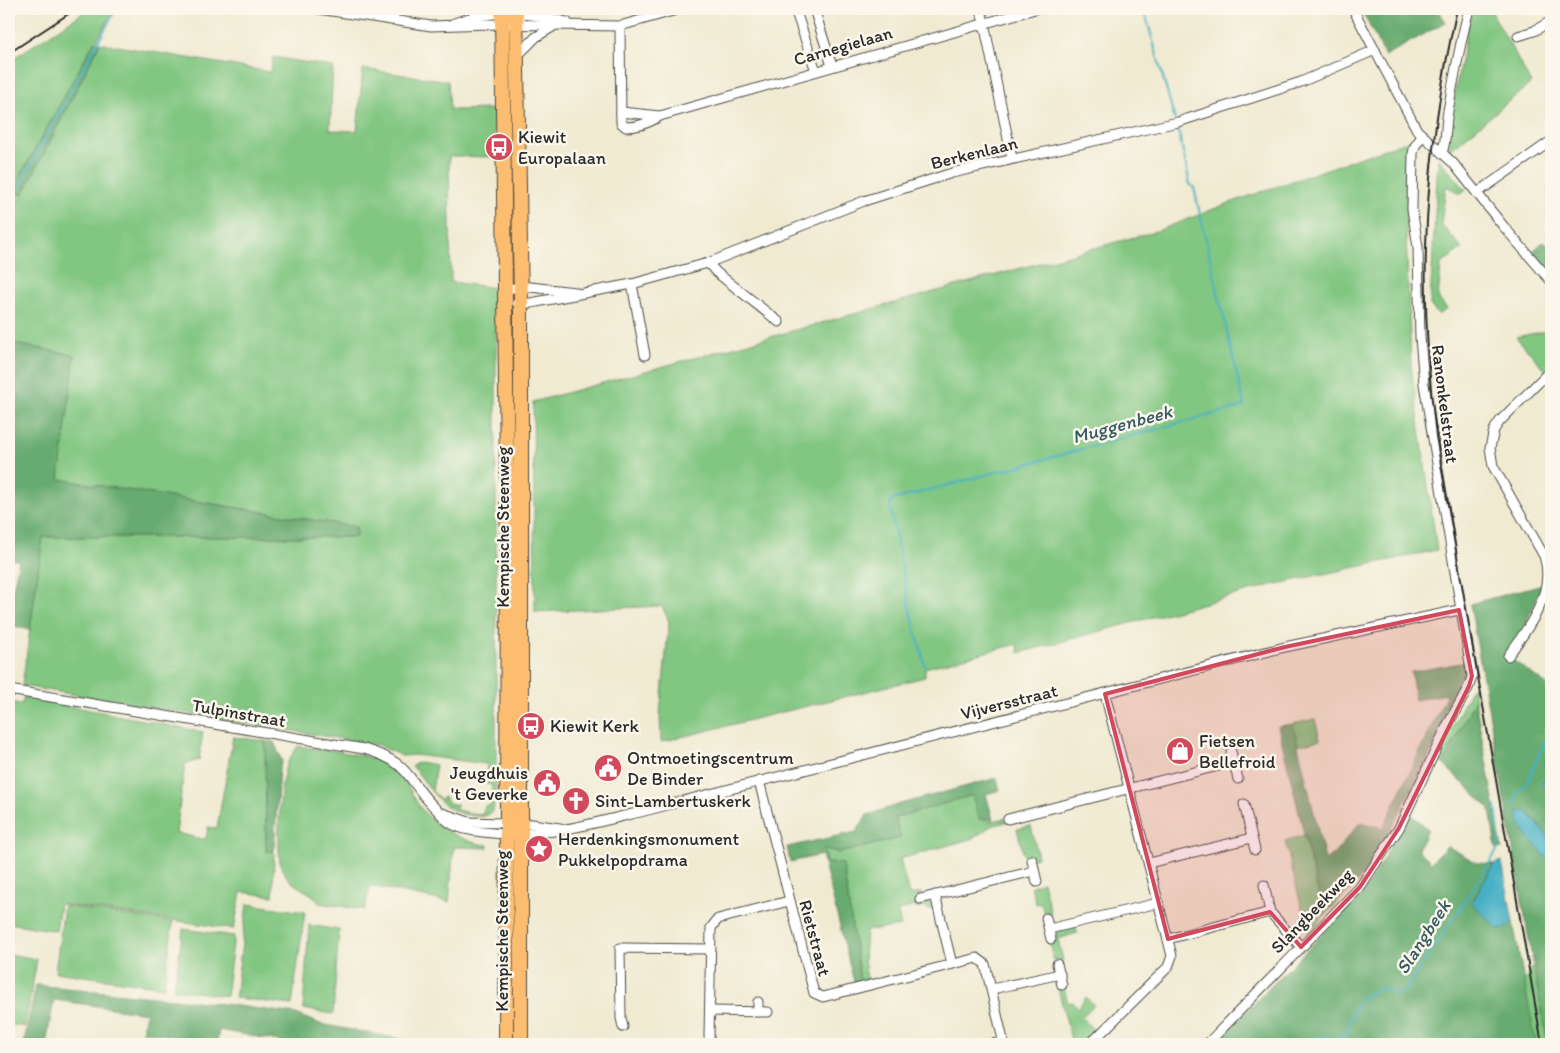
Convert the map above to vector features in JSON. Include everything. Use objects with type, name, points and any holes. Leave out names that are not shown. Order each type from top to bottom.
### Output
[{"type":"main road","name":"Kempische Steenweg","points":[[506,1044],[514,829],[521,304],[517,56],[509,16]]},
{"type":"main road","name":"Kempische Steenweg","points":[[509,16],[506,296],[514,829],[521,1044]]},
{"type":"street","points":[[319,9],[431,26],[449,25],[475,15],[536,15],[579,25]]},
{"type":"street","points":[[509,16],[556,25],[620,26],[680,9]]},
{"type":"street","points":[[795,9],[816,71]]},
{"type":"street","points":[[814,9],[832,66]]},
{"type":"street","points":[[981,9],[1012,158]]},
{"type":"street","name":"Carnegielaan","points":[[660,116],[621,112],[621,123],[626,127],[651,122],[660,116],[1035,9]]},
{"type":"street","points":[[1353,9],[1422,136],[1453,163],[1551,281]]},
{"type":"street","points":[[1442,153],[1446,141],[1447,116],[1459,50],[1469,9]]},
{"type":"street","points":[[1518,36],[1551,21]]},
{"type":"street","points":[[517,56],[536,37],[556,25]]},
{"type":"street","points":[[620,26],[621,112]]},
{"type":"street","name":"Berkenlaan","points":[[582,294],[521,286],[506,296],[521,304],[582,294],[632,284],[708,263],[864,201],[952,173],[1012,158],[1099,142],[1178,122],[1301,82],[1375,50]]},
{"type":"street","name":"Ranonkelstraat","points":[[1422,136],[1415,146],[1413,153],[1412,209],[1418,247],[1420,337],[1424,384],[1459,610],[1472,676]]},
{"type":"street","points":[[1476,193],[1551,141]]},
{"type":"street","points":[[708,263],[716,272],[779,322]]},
{"type":"street","points":[[632,284],[645,356]]},
{"type":"street","points":[[1508,656],[1524,635],[1545,591],[1548,574],[1544,556],[1493,466],[1490,448],[1491,439],[1500,421],[1551,370]]},
{"type":"street","name":"Vijversstraat","points":[[514,829],[539,835],[567,830],[1286,647],[1459,610]]},
{"type":"street","name":"Slangbeekweg","points":[[1207,1044],[1360,887],[1399,828],[1472,676]]},
{"type":"street","name":"Tulpinstraat","points":[[9,690],[364,749],[383,754],[403,767],[426,800],[451,824],[469,830],[514,829]]},
{"type":"street","points":[[1090,1044],[1168,967],[1172,956],[1105,694]]},
{"type":"street","points":[[1231,752],[1238,779]]},
{"type":"street","points":[[1008,819],[1022,820],[1129,787],[1234,762]]},
{"type":"street","name":"Rietstraat","points":[[759,781],[788,901],[811,988],[814,993],[823,997],[977,958],[985,964],[1004,1043],[993,1044]]},
{"type":"street","points":[[1244,804],[1255,850]]},
{"type":"street","points":[[1149,863],[1252,838]]},
{"type":"street","points":[[1032,860],[1037,882]]},
{"type":"street","points":[[920,899],[1034,871]]},
{"type":"street","points":[[1264,885],[1270,912],[1300,947]]},
{"type":"street","points":[[935,896],[952,964]]},
{"type":"street","points":[[709,1038],[711,1011],[711,928],[718,919],[788,901]]},
{"type":"street","points":[[1049,929],[1158,903]]},
{"type":"street","points":[[1168,939],[1270,912]]},
{"type":"street","points":[[1046,918],[1051,939]]},
{"type":"street","points":[[623,1027],[621,1018],[620,948],[711,949]]},
{"type":"street","points":[[1057,964],[1062,985]]},
{"type":"street","points":[[992,989],[1060,974]]},
{"type":"street","points":[[758,1002],[758,1012]]},
{"type":"street","points":[[711,1011],[768,1012]]},
{"type":"highlighted area","points":[[1459,610],[1472,676],[1469,686],[1399,828],[1360,887],[1301,947],[1270,912],[1168,939],[1105,694],[1285,647]]},
{"type":"green space","points":[[89,9],[114,9],[9,196],[9,61]]},
{"type":"green space","points":[[1361,9],[1438,9],[1446,22],[1385,56]]},
{"type":"green space","points":[[1471,9],[1490,9],[1531,83],[1449,151],[1450,118]]},
{"type":"green space","points":[[94,42],[100,43],[23,194],[17,192],[9,210],[9,196]]},
{"type":"green space","points":[[100,43],[270,72],[273,57],[333,67],[330,130],[357,131],[363,69],[448,81],[450,110],[494,109],[494,157],[449,156],[451,282],[496,288],[496,794],[493,794],[494,807],[491,812],[484,816],[479,816],[454,811],[438,799],[432,791],[440,799],[444,797],[449,803],[457,805],[456,810],[482,815],[485,806],[490,806],[492,785],[486,784],[487,764],[415,755],[402,756],[378,745],[22,686],[43,537],[356,537],[356,527],[58,479],[75,355],[9,343],[9,210],[18,192],[23,194]]},
{"type":"green space","points":[[1410,140],[1406,232],[1411,365],[1437,550],[1272,585],[1019,653],[1017,644],[925,668],[925,677],[661,742],[660,715],[669,622],[662,606],[535,612],[533,402],[1160,230],[1224,205]]},
{"type":"green space","points":[[1438,158],[1466,190],[1461,194],[1446,186],[1441,224],[1462,248],[1441,264],[1438,298],[1447,309],[1438,315],[1430,305]]},
{"type":"green space","points":[[1543,242],[1551,247],[1551,271],[1533,251]]},
{"type":"green space","points":[[1551,330],[1551,366],[1546,371],[1516,337]]},
{"type":"green space","points":[[9,343],[75,355],[59,479],[356,527],[356,537],[43,537],[30,630],[9,625],[9,607],[19,560],[9,560]]},
{"type":"green space","points":[[1543,584],[1524,628],[1506,655],[1551,688],[1551,743],[1547,761],[1546,788],[1551,802],[1551,840],[1527,811],[1548,858],[1551,857],[1551,957],[1544,969],[1551,1003],[1551,1044],[1548,1044],[1537,986],[1470,604]]},
{"type":"green space","points":[[1466,662],[1467,675],[1458,701],[1381,848],[1357,883],[1324,916],[1278,726],[1293,724],[1325,860],[1334,854],[1358,825],[1364,823],[1383,828],[1447,694],[1415,700],[1411,672]]},
{"type":"green space","points":[[1473,685],[1475,700],[1443,764],[1436,760]]},
{"type":"green space","points":[[24,697],[203,732],[199,760],[185,764],[176,833],[202,839],[206,838],[208,827],[217,828],[233,737],[265,741],[266,851],[274,851],[273,896],[241,892],[234,929],[60,904],[56,931],[9,923],[9,702],[22,704]]},
{"type":"green space","points":[[1475,700],[1502,848],[1496,849],[1490,809],[1443,764]]},
{"type":"green space","points":[[1315,719],[1320,740],[1298,745],[1293,724]]},
{"type":"green space","points":[[265,741],[274,742],[282,761],[279,770],[274,851],[266,852]]},
{"type":"green space","points":[[298,746],[360,755],[383,762],[397,771],[418,804],[431,819],[459,837],[488,845],[488,848],[454,847],[449,902],[370,886],[365,910],[319,903],[317,899],[289,879],[281,866],[280,858],[280,803],[285,769]]},
{"type":"green space","points":[[419,762],[436,765],[432,791],[412,766]]},
{"type":"green space","points":[[997,778],[1000,790],[986,794],[993,820],[979,819],[972,795],[895,818],[901,838],[839,853],[824,848],[826,863],[843,864],[860,981],[854,982],[822,855],[790,862],[787,847],[856,832],[867,815]]},
{"type":"green space","points":[[973,795],[988,822],[1005,818],[1006,822],[991,826],[974,838],[900,859],[909,895],[922,893],[922,895],[917,896],[917,903],[929,901],[934,909],[927,909],[925,907],[916,909],[915,906],[898,911],[901,926],[866,931],[864,960],[867,979],[860,981],[843,864],[825,863],[823,848],[839,853],[900,838],[895,818]]},
{"type":"green space","points":[[1410,813],[1428,829],[1418,849],[1431,862],[1447,846],[1477,863],[1494,864],[1472,903],[1498,929],[1513,922],[1536,1044],[1214,1044],[1364,892]]},
{"type":"green space","points":[[1031,826],[1038,857],[1025,860],[1017,829]]},
{"type":"green space","points":[[1304,835],[1324,916],[1308,933],[1285,841]]},
{"type":"green space","points":[[1043,882],[1051,913],[1045,916],[1041,903],[1036,904],[1031,886]]},
{"type":"green space","points":[[1551,887],[1551,1044],[1488,1044],[1520,986],[1539,958]]},
{"type":"green space","points":[[247,904],[305,912],[292,1005],[235,998]]},
{"type":"green space","points":[[64,906],[173,922],[164,987],[55,972]]},
{"type":"green space","points":[[309,925],[339,930],[333,1014],[303,1009]]},
{"type":"green space","points":[[1075,926],[1077,933],[1058,939],[1063,960],[1054,962],[1049,941],[1055,939],[1058,931]]},
{"type":"green space","points":[[183,929],[234,936],[226,996],[174,989]]},
{"type":"green space","points":[[9,954],[37,959],[25,1027],[9,1024]]},
{"type":"green space","points":[[36,985],[223,1004],[296,1014],[320,1024],[426,1044],[360,1044],[343,1042],[342,1044],[295,1044],[219,1030],[217,1044],[183,1044],[183,1038],[142,1031],[146,1013],[54,1000],[46,1044],[24,1043]]},
{"type":"green space","points":[[1064,987],[1068,1003],[1073,1002],[1078,1008],[1086,997],[1094,1005],[1082,1017],[1094,1031],[1082,1044],[1072,1044],[1058,988]]},
{"type":"water","points":[[1551,743],[1550,802],[1550,794],[1542,784],[1549,769],[1545,763],[1549,758]]},
{"type":"water","points":[[1517,811],[1527,811],[1551,840],[1551,857],[1548,859],[1528,836],[1520,824]]},
{"type":"water","points":[[1502,861],[1513,922],[1507,928],[1498,929],[1472,903],[1494,864]]},
{"type":"water","points":[[1551,957],[1551,1003],[1544,969]]},
{"type":"waterway","points":[[9,204],[116,9]]},
{"type":"waterway","name":"Muggenbeek","points":[[1144,9],[1175,120]]},
{"type":"waterway","name":"Muggenbeek","points":[[925,666],[911,613],[890,507],[892,500],[1244,406],[1194,188],[1190,184],[1177,125]]},
{"type":"waterway","name":"Slangbeek","points":[[1512,804],[1516,801],[1516,794],[1530,776],[1551,731]]},
{"type":"waterway","name":"Slangbeek","points":[[1304,1044],[1318,1037],[1341,1038],[1344,1036],[1353,1012],[1359,1002],[1368,994],[1385,988],[1396,995],[1403,993],[1485,871],[1500,845],[1496,806]]},
{"type":"railway","points":[[9,53],[76,9]]},
{"type":"railway","points":[[1457,9],[1437,116],[1427,221],[1427,327],[1430,381],[1436,436],[1542,1044]]},
{"type":"place","name":"Kiewit Europalaan","points":[[499,147]]},
{"type":"place","name":"Kiewit Kerk","points":[[531,726]]},
{"type":"place","name":"Fietsen Bellefroid","points":[[1180,751]]},
{"type":"place","name":"Ontmoetingscentrum De Binder","points":[[608,768]]},
{"type":"place","name":"Jeugdhuis 't Geverke","points":[[547,783]]},
{"type":"place","name":"Sint-Lambertuskerk","points":[[576,801]]},
{"type":"place","name":"Herdenkingsmonument Pukkelpopdrama","points":[[539,849]]}]
